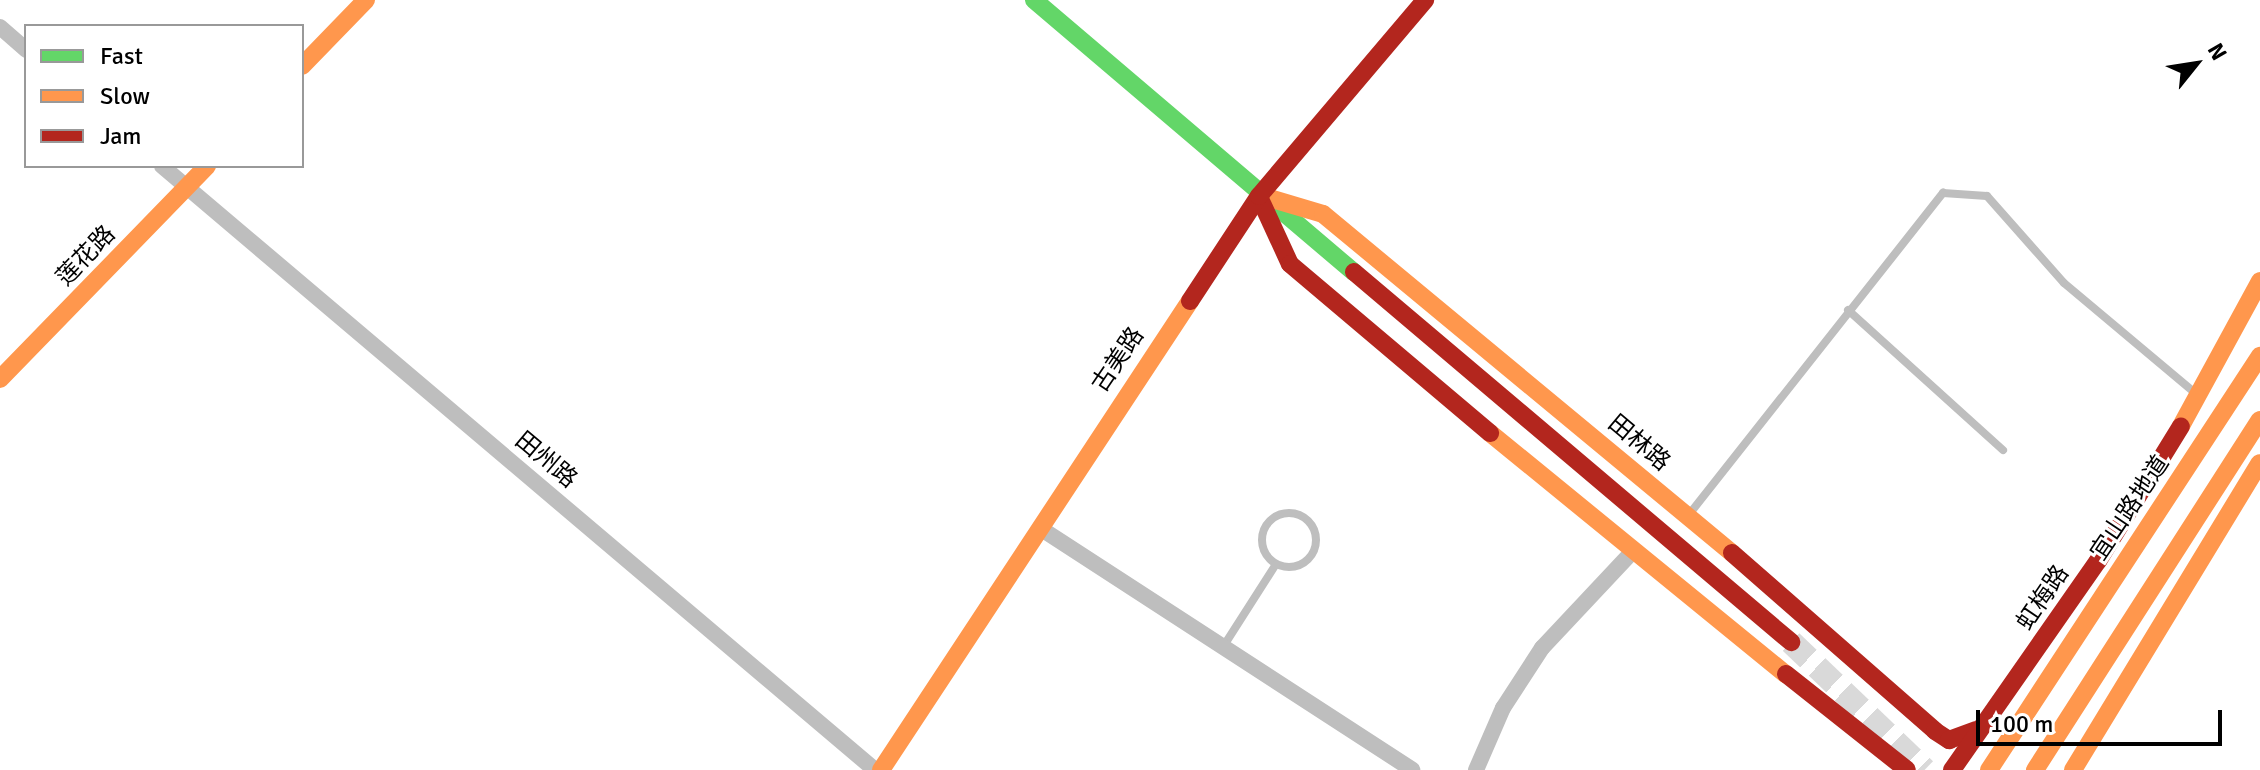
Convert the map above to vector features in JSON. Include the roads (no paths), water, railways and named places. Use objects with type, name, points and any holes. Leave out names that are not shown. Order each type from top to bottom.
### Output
[{"type":"main road","points":[[304,64],[366,0]]},
{"type":"main road","name":"田林路","points":[[1034,0],[1259,196],[1791,642]]},
{"type":"main road","name":"古美路","points":[[878,770],[1259,196],[1425,0]]},
{"type":"main road","name":"莲花路","points":[[0,379],[205,168]]},
{"type":"main road","name":"田林路","points":[[1259,196],[1323,214],[1689,515],[1935,731],[1949,740],[1976,730]]},
{"type":"main road","name":"田林路","points":[[1259,196],[1290,264],[1632,552],[1894,766]]},
{"type":"main road","name":"虹梅路","points":[[1952,770],[1976,730],[2098,561],[2199,396],[2260,281]]},
{"type":"main road","name":"宜山路地道","points":[[1989,770],[2040,687],[2260,356]]},
{"type":"main road","points":[[2035,770],[2260,420]]},
{"type":"main road","points":[[2073,770],[2260,463]]},
{"type":"main road","points":[[1786,675],[1820,627]]},
{"type":"street","points":[[0,27],[24,48]]},
{"type":"street","name":"田州路","points":[[164,168],[878,770]]},
{"type":"street","points":[[1040,528],[1412,770]]},
{"type":"street","points":[[1476,770],[1503,708],[1542,648],[1632,552]]},
{"type":"lane","points":[[1689,515],[1943,193],[1987,196],[2064,283],[2199,396]]},
{"type":"lane","points":[[1848,310],[2003,450]]},
{"type":"lane","points":[[1299,514],[1316,532],[1315,549],[1303,563],[1276,564],[1264,549],[1263,531],[1274,517],[1299,514]]},
{"type":"lane","points":[[1223,647],[1276,564]]},
{"type":"tunnel","points":[[1791,642],[1925,770]]}]
